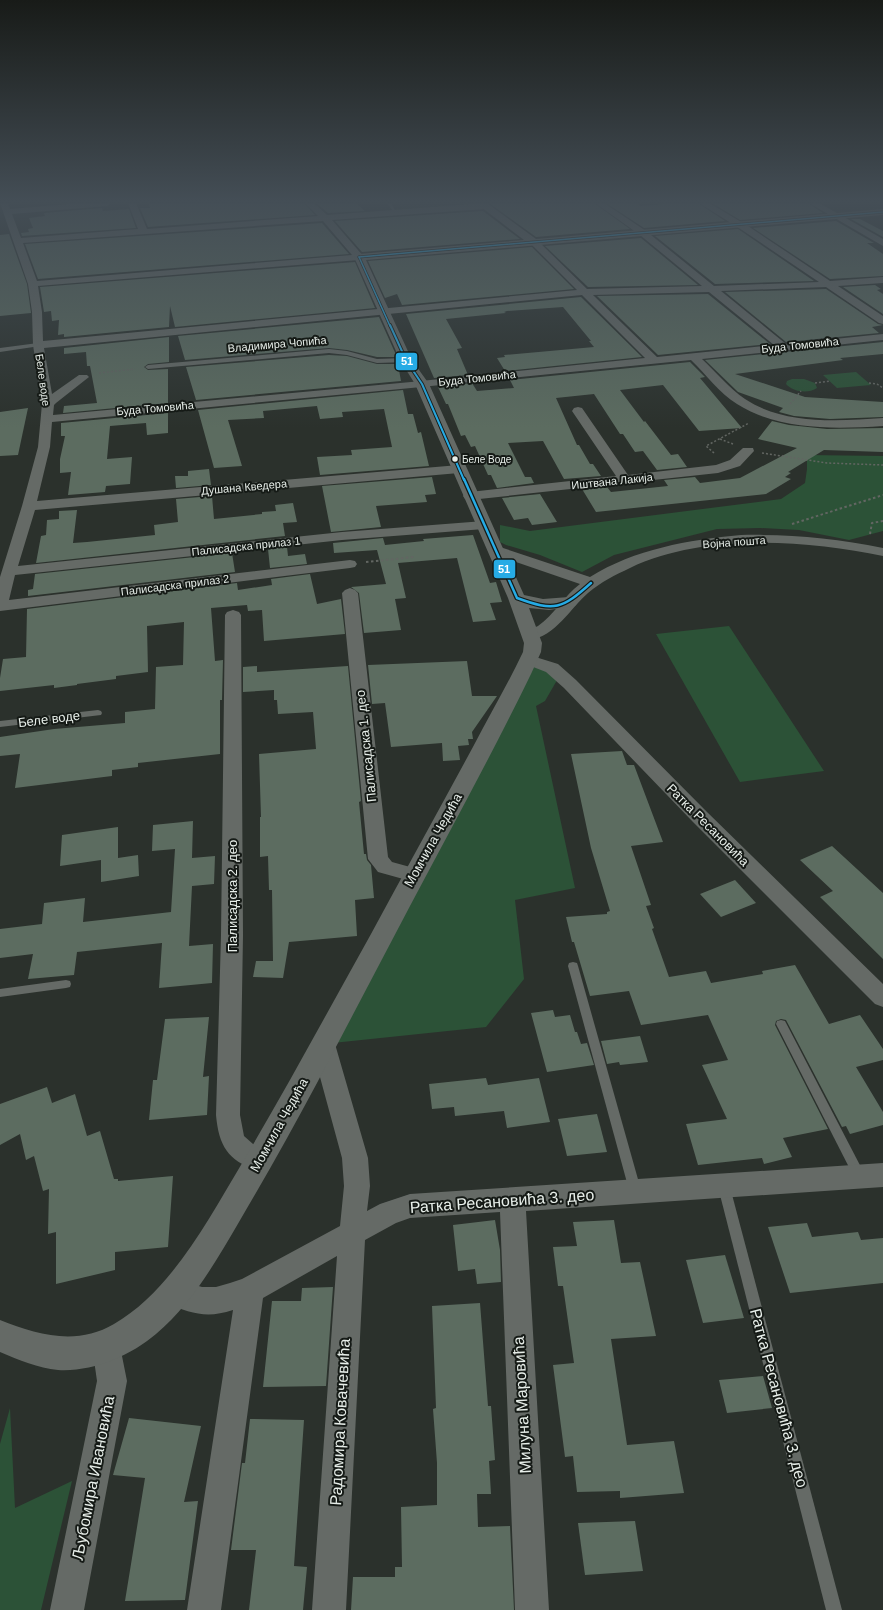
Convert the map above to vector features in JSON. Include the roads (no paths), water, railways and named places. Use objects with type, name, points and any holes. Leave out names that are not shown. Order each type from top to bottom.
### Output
[{"type":"street","name":"Беле воде","points":[[0,605],[29,506],[44,447],[47,419],[48,404],[38,345],[37,312],[31,278]]},
{"type":"street","points":[[33,284],[104,278]]},
{"type":"street","name":"Момчила Чедића","points":[[0,1336],[15,1343],[60,1355],[90,1351],[106,1346],[124,1337],[160,1310],[175,1293],[212,1239],[260,1161],[455,802],[529,660],[533,648],[517,598],[470,496],[460,469],[422,384],[406,360],[369,278]]},
{"type":"street","points":[[571,278],[654,360]]},
{"type":"street","points":[[698,278],[783,347]]},
{"type":"street","points":[[820,278],[883,321]]},
{"type":"street","name":"Владимира Чопића","points":[[38,345],[585,292],[830,285],[883,280]]},
{"type":"street","name":"Буда Томовића","points":[[47,419],[422,384],[883,337]]},
{"type":"street","points":[[694,356],[741,401],[765,413],[788,419],[811,422],[841,424],[883,422]]},
{"type":"street","points":[[48,404],[53,398],[74,385],[83,377]]},
{"type":"street","points":[[578,412],[625,480]]},
{"type":"street","name":"Иштвана Лакија","points":[[470,496],[696,472],[734,463],[748,451]]},
{"type":"street","name":"Душана Кведера","points":[[29,506],[460,469]]},
{"type":"street","name":"Палисадска прилаз 1","points":[[9,571],[327,537],[484,525]]},
{"type":"street","name":"Војна пошта","points":[[530,635],[546,628],[569,602],[591,583],[634,560],[665,551],[703,544],[744,539],[825,542],[876,550]]},
{"type":"street","points":[[495,550],[591,583]]},
{"type":"street","name":"Палисадска прилаз 2","points":[[0,605],[350,564]]},
{"type":"street","name":"Палисадска 1. део","points":[[350,593],[378,859],[385,866],[414,876]]},
{"type":"street","points":[[517,598],[542,605],[569,602]]},
{"type":"street","name":"Палисадска 2. део","points":[[233,616],[232,935],[228,1114],[229,1131],[234,1144],[242,1152],[260,1161]]},
{"type":"street","name":"Ратка Ресановића","points":[[529,660],[552,668],[570,684],[700,817],[883,998]]},
{"type":"street","points":[[323,1044],[355,1158],[357,1186],[352,1234]]},
{"type":"street","name":"Ратка Ресановића 3. део","points":[[175,1293],[197,1301],[213,1301],[231,1297],[250,1290],[389,1213],[410,1206],[635,1191],[724,1187],[871,1176]]},
{"type":"street","name":"Милуна Маровића","points":[[512,1200],[532,1610]]},
{"type":"street","name":"Радомира Ковачевића","points":[[329,1610],[352,1234]]},
{"type":"street","points":[[204,1610],[250,1290]]},
{"type":"street","name":"Љубомира Ивановића","points":[[67,1610],[112,1381],[106,1346]]},
{"type":"lane","points":[[0,350],[38,345]]},
{"type":"lane","name":"Владимира Чопића","points":[[148,367],[320,352],[347,353],[377,361],[406,360]]},
{"type":"lane","name":"Беле воде","points":[[0,724],[98,713]]},
{"type":"lane","points":[[573,966],[635,1191]]},
{"type":"lane","points":[[0,993],[66,984]]},
{"type":"lane","name":"Ратка Ресановића 3. део","points":[[781,1024],[871,1176]]},
{"type":"lane","name":"Ратка Ресановића 3. део","points":[[724,1187],[834,1610]]},
{"type":"place","name":"Беле Воде","points":[[455,459]]}]
